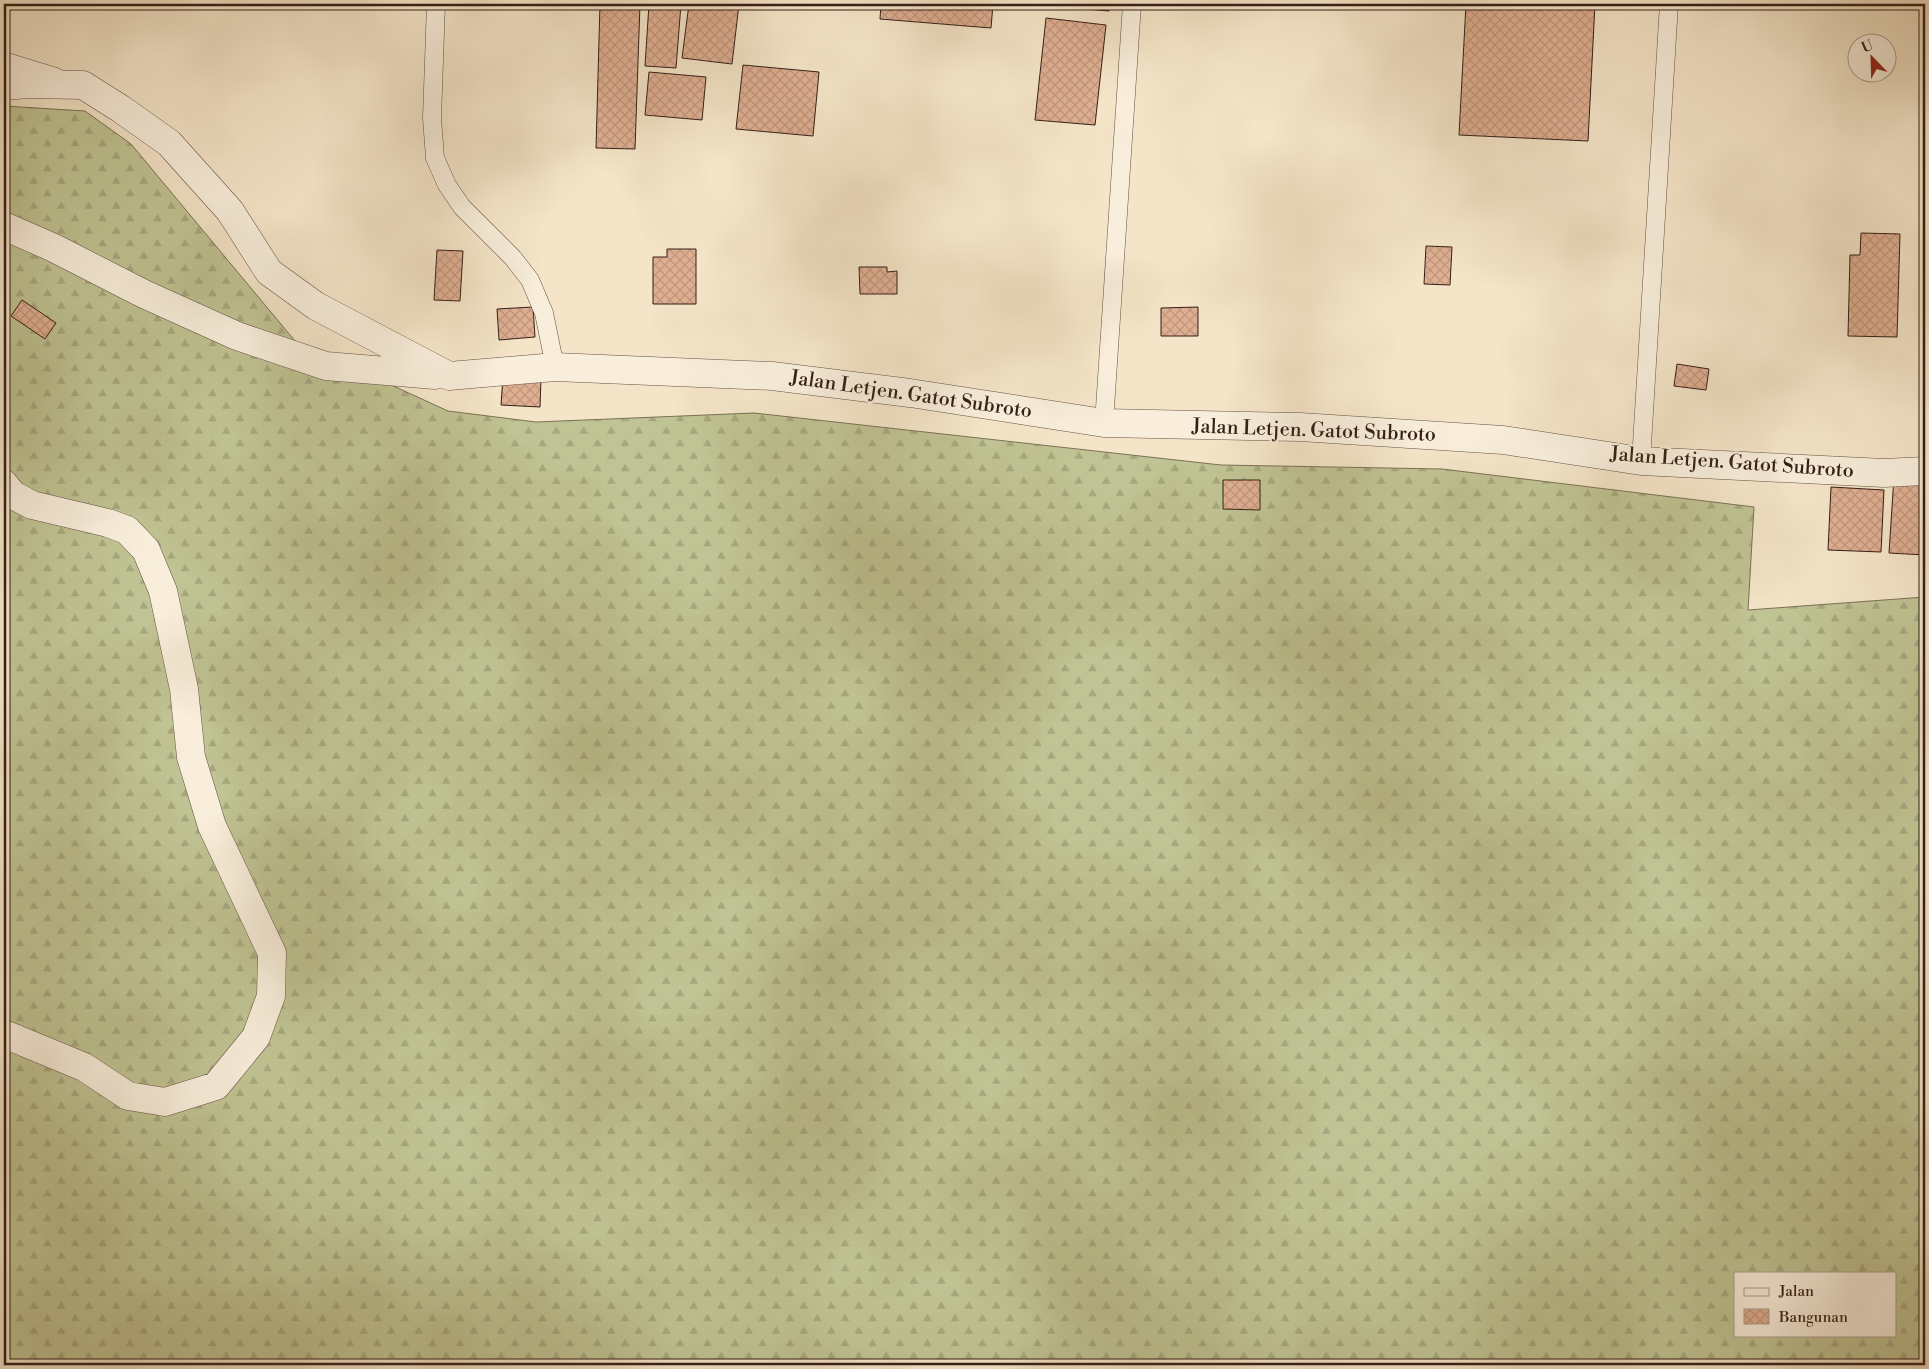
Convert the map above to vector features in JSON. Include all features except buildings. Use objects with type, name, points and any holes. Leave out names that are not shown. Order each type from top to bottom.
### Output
[{"type":"street","points":[[4,86],[28,84],[83,85],[121,108],[169,143],[230,212],[269,272],[316,306],[449,376]]},
{"type":"street","name":"Jalan Letjen. Gatot Subroto","points":[[4,226],[54,248],[144,294],[237,336],[326,366],[449,376],[555,367],[772,376],[910,393],[1104,424],[1300,428],[1503,440],[1641,461],[1884,473],[1925,471]]},
{"type":"street","points":[[4,484],[13,495],[32,505],[108,523],[127,530],[146,550],[163,591],[184,689],[191,757],[210,817],[240,888],[272,953],[271,996],[256,1037],[216,1086],[166,1102],[128,1096],[84,1067],[4,1034]]},
{"type":"lane","points":[[436,4],[432,118],[435,158],[447,185],[462,207],[512,258],[530,280],[544,313],[555,367]]},
{"type":"lane","points":[[1104,424],[1132,4]]},
{"type":"lane","points":[[1641,461],[1669,4]]},
{"type":"lane","points":[[4,61],[83,85]]},
{"type":"green space","points":[[4,106],[85,111],[131,144],[295,341],[448,411],[536,422],[754,413],[1221,465],[1442,469],[1754,507],[1748,610],[1925,597],[1925,1365],[4,1365]]}]
